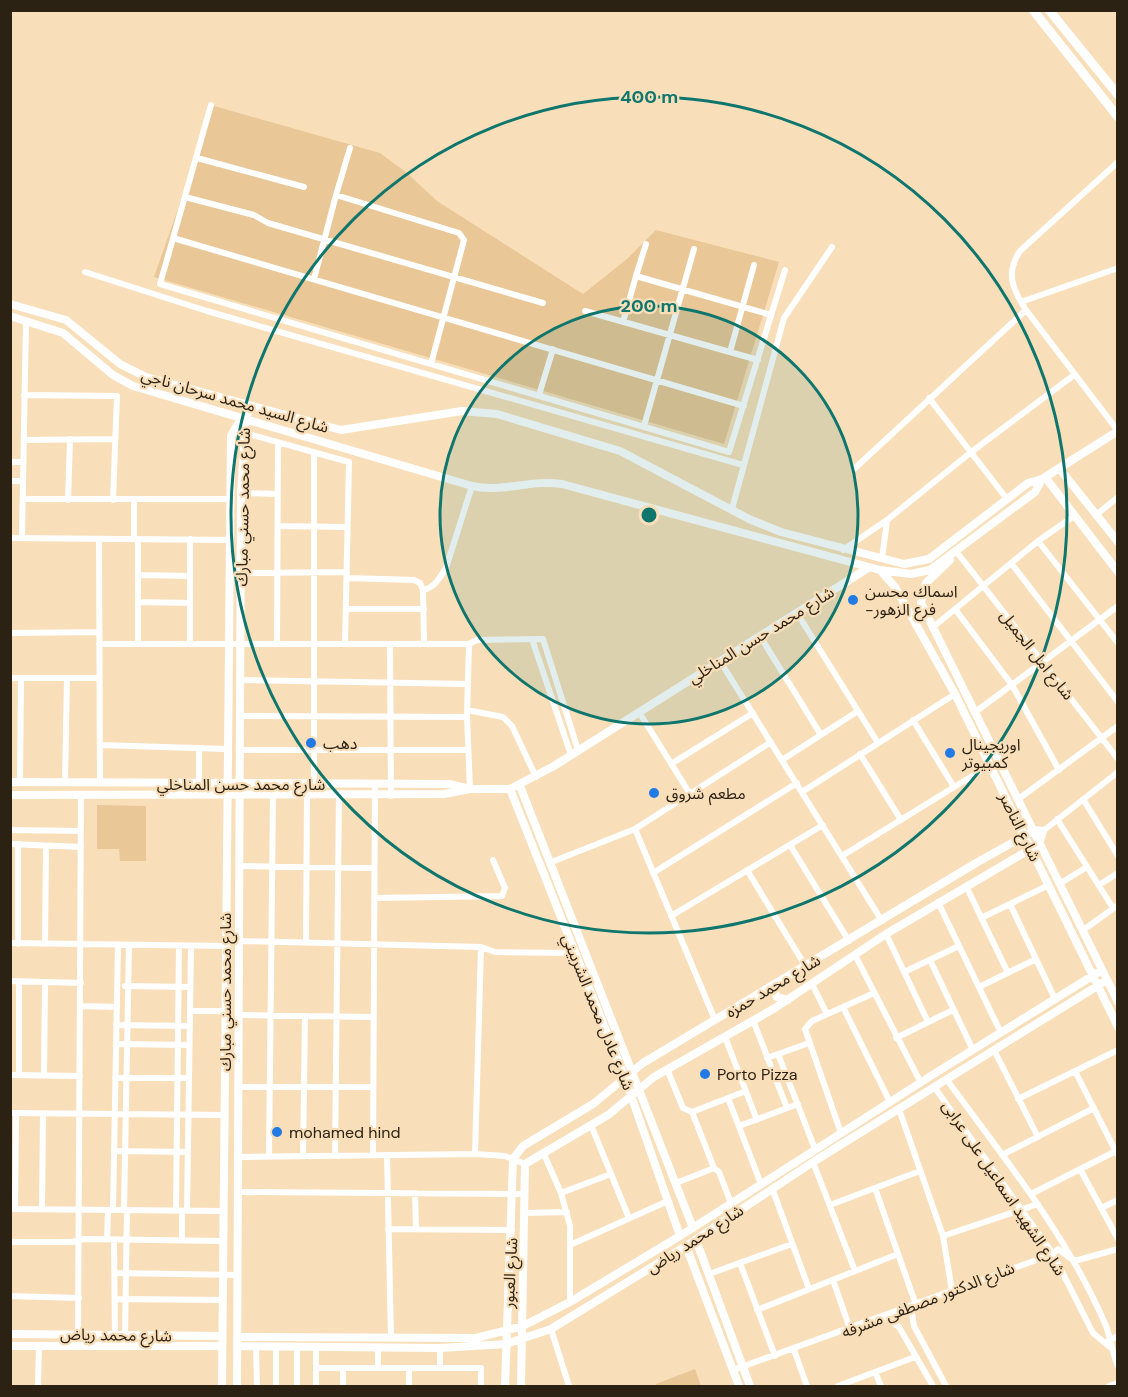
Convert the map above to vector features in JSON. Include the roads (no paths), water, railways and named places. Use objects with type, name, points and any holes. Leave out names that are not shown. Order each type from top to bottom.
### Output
[{"type":"main road","points":[[1033,10],[1118,117]]},
{"type":"main road","points":[[1049,10],[1118,95]]},
{"type":"street","points":[[212,105],[160,284],[729,452],[785,270]]},
{"type":"street","points":[[314,279],[350,147]]},
{"type":"street","points":[[197,158],[304,187]]},
{"type":"street","points":[[887,520],[882,558],[904,564],[921,562],[1028,483],[1043,478],[1118,431],[1026,310],[1011,282],[1011,270],[1020,251],[1118,162]]},
{"type":"street","points":[[336,195],[459,233],[464,246],[431,364]]},
{"type":"street","points":[[185,197],[254,214],[268,223],[543,303]]},
{"type":"street","points":[[173,238],[744,406]]},
{"type":"street","points":[[623,322],[646,244]]},
{"type":"street","points":[[732,509],[784,318],[832,247]]},
{"type":"street","points":[[644,426],[694,249]]},
{"type":"street","points":[[730,352],[754,265]]},
{"type":"street","points":[[1021,302],[1118,268]]},
{"type":"street","points":[[85,272],[207,311],[744,465]]},
{"type":"street","points":[[636,276],[771,315]]},
{"type":"street","name":"شارع السيد محمد سرحان ناجي","points":[[10,304],[70,322],[120,364],[136,374],[334,429],[348,430],[462,411],[497,414],[620,451],[756,522],[781,532],[843,550],[882,558]]},
{"type":"street","points":[[854,469],[1026,310]]},
{"type":"street","points":[[585,311],[758,360]]},
{"type":"street","name":"شارع السيد محمد سرحان ناجي","points":[[10,316],[63,333],[113,375],[133,386],[246,420],[472,486],[499,489],[532,483],[555,483],[868,568]]},
{"type":"street","points":[[22,538],[26,321]]},
{"type":"street","points":[[539,395],[553,349]]},
{"type":"street","points":[[385,361],[388,350]]},
{"type":"street","points":[[843,550],[887,520],[970,453],[1074,375]]},
{"type":"street","points":[[24,395],[115,395],[118,399],[114,439],[113,500]]},
{"type":"street","points":[[929,398],[1007,499]]},
{"type":"street","points":[[246,420],[250,406]]},
{"type":"street","name":"شارع محمد حسني مبارك","points":[[237,1386],[241,493],[246,420]]},
{"type":"street","name":"شارع محمد حسني مبارك","points":[[222,1386],[231,436],[237,425],[246,420]]},
{"type":"street","points":[[245,433],[349,462],[345,644]]},
{"type":"street","points":[[68,500],[70,439]]},
{"type":"street","points":[[24,440],[114,439]]},
{"type":"street","points":[[277,644],[278,443]]},
{"type":"street","points":[[314,453],[314,784]]},
{"type":"street","points":[[10,462],[23,462]]},
{"type":"street","points":[[1059,468],[1118,542]]},
{"type":"street","points":[[1043,478],[1118,572]]},
{"type":"street","points":[[868,568],[912,574],[937,567],[1035,492],[1043,478]]},
{"type":"street","points":[[10,481],[23,481]]},
{"type":"street","points":[[423,590],[429,589],[446,568],[472,486]]},
{"type":"street","points":[[1035,492],[1054,490]]},
{"type":"street","points":[[241,493],[278,494]]},
{"type":"street","points":[[1096,515],[1118,497]]},
{"type":"street","points":[[23,499],[230,499]]},
{"type":"street","points":[[134,500],[138,575],[138,644]]},
{"type":"street","points":[[986,516],[992,524]]},
{"type":"street","points":[[932,628],[1038,541],[1074,516]]},
{"type":"street","points":[[753,535],[756,522]]},
{"type":"street","points":[[278,526],[348,527]]},
{"type":"street","points":[[10,538],[230,540]]},
{"type":"street","points":[[99,539],[100,783]]},
{"type":"street","points":[[190,539],[190,644]]},
{"type":"street","points":[[1038,541],[1118,643]]},
{"type":"street","name":"شارع امل الجميل","points":[[955,552],[1118,759]]},
{"type":"street","name":"شارع الناصر","points":[[955,552],[948,564],[929,579],[922,592],[921,603],[1118,1002]]},
{"type":"street","points":[[1011,564],[1118,702]]},
{"type":"street","name":"شارع محمد حسن المناخلي","points":[[10,782],[449,784],[470,789],[510,789],[520,786],[575,753],[868,568]]},
{"type":"street","name":"شارع الناصر","points":[[879,570],[895,587],[955,694],[1118,1027]]},
{"type":"street","points":[[241,573],[314,572],[414,580],[420,583],[423,590],[424,644]]},
{"type":"street","points":[[138,575],[190,576]]},
{"type":"street","points":[[138,602],[190,603]]},
{"type":"street","points":[[974,713],[1118,606]]},
{"type":"street","points":[[346,609],[423,609]]},
{"type":"street","points":[[955,609],[1012,685],[1059,770]]},
{"type":"street","points":[[797,613],[878,743]]},
{"type":"street","points":[[10,633],[99,632]]},
{"type":"street","points":[[760,636],[821,735]]},
{"type":"street","points":[[532,639],[575,753]]},
{"type":"street","points":[[99,644],[469,644],[477,640],[543,639],[575,753]]},
{"type":"street","points":[[390,644],[391,796]]},
{"type":"street","points":[[469,644],[467,713],[470,789]]},
{"type":"street","points":[[720,661],[882,921]]},
{"type":"street","points":[[10,678],[99,678]]},
{"type":"street","points":[[20,782],[21,678]]},
{"type":"street","points":[[65,782],[67,678]]},
{"type":"street","points":[[241,680],[468,684]]},
{"type":"street","points":[[552,696],[560,694]]},
{"type":"street","points":[[802,792],[955,694]]},
{"type":"street","points":[[782,760],[858,711]]},
{"type":"street","points":[[639,712],[690,794]]},
{"type":"street","points":[[241,716],[391,716],[467,713],[503,717],[512,726],[536,777]]},
{"type":"street","points":[[671,764],[753,713]]},
{"type":"street","points":[[913,720],[954,787]]},
{"type":"street","points":[[1017,800],[1118,726]]},
{"type":"street","points":[[549,863],[635,829],[771,742]]},
{"type":"street","points":[[100,745],[227,749]]},
{"type":"street","points":[[199,748],[199,783]]},
{"type":"street","points":[[240,750],[468,750]]},
{"type":"street","points":[[860,754],[901,820]]},
{"type":"street","points":[[842,856],[990,765]]},
{"type":"street","points":[[1039,844],[1043,831],[1118,772]]},
{"type":"street","points":[[653,873],[797,783]]},
{"type":"street","points":[[373,1155],[375,785]]},
{"type":"street","name":"شارع عادل محمد الشربيني","points":[[520,786],[693,1228]]},
{"type":"street","name":"شارع محمد حسن المناخلي","points":[[10,795],[391,796],[450,794],[470,789]]},
{"type":"street","name":"شارع عادل محمد الشربيني","points":[[510,789],[625,1078],[680,1236]]},
{"type":"street","points":[[78,1335],[81,795]]},
{"type":"street","points":[[269,1156],[273,796]]},
{"type":"street","points":[[306,942],[307,796]]},
{"type":"street","points":[[335,1155],[339,796]]},
{"type":"street","points":[[1083,799],[1118,856]]},
{"type":"street","points":[[1057,819],[1115,907],[1082,931]]},
{"type":"street","points":[[671,916],[823,825]]},
{"type":"street","points":[[635,829],[715,1020]]},
{"type":"street","points":[[10,830],[81,831]]},
{"type":"street","name":"شارع محمد حمزه","points":[[513,1159],[532,1139],[593,1104],[633,1071],[715,1020],[849,941],[976,862],[1033,832],[1043,831]]},
{"type":"street","points":[[10,844],[81,847]]},
{"type":"street","points":[[18,844],[14,944],[225,946]]},
{"type":"street","name":"شارع محمد حمزه","points":[[525,1164],[591,1125],[667,1069],[788,1000],[886,934],[1039,844]]},
{"type":"street","points":[[790,845],[849,941]]},
{"type":"street","points":[[45,944],[46,846]]},
{"type":"street","points":[[374,898],[502,896],[505,888],[493,860]]},
{"type":"street","points":[[976,862],[983,876]]},
{"type":"street","points":[[240,866],[374,868]]},
{"type":"street","points":[[1059,884],[1087,867]]},
{"type":"street","points":[[747,870],[806,967]]},
{"type":"street","points":[[1099,885],[1118,873]]},
{"type":"street","points":[[981,918],[1049,885]]},
{"type":"street","points":[[966,886],[1008,973]]},
{"type":"street","points":[[553,898],[561,895]]},
{"type":"street","points":[[938,902],[1001,1033]]},
{"type":"street","points":[[1010,904],[1055,999]]},
{"type":"street","points":[[886,934],[928,1022]]},
{"type":"street","points":[[239,941],[481,947],[495,952],[574,953]]},
{"type":"street","points":[[115,1335],[115,1273],[110,1210],[114,1151],[118,945]]},
{"type":"street","points":[[125,1336],[127,1240],[125,1151],[129,945]]},
{"type":"street","points":[[179,946],[177,1152],[182,1240]]},
{"type":"street","points":[[182,1211],[188,1152],[190,946]]},
{"type":"street","points":[[904,972],[959,946]]},
{"type":"street","points":[[475,1154],[481,947]]},
{"type":"street","points":[[855,955],[921,1083]]},
{"type":"street","points":[[979,987],[1036,959]]},
{"type":"street","points":[[930,960],[973,1050]]},
{"type":"street","name":"شارع محمد رياض","points":[[237,1337],[476,1338],[523,1326],[570,1302],[680,1236],[1102,970]]},
{"type":"street","name":"شارع محمد رياض","points":[[237,1346],[440,1348],[506,1344],[551,1329],[696,1240],[774,1186],[1107,980]]},
{"type":"street","points":[[10,981],[81,983]]},
{"type":"street","points":[[19,982],[19,1076]]},
{"type":"street","points":[[44,1076],[45,982]]},
{"type":"street","points":[[812,984],[827,1014]]},
{"type":"street","points":[[117,986],[190,987]]},
{"type":"street","points":[[772,986],[777,997],[788,1000]]},
{"type":"street","points":[[841,1133],[809,1043],[807,1026],[827,1014],[874,993]]},
{"type":"street","points":[[225,995],[238,995]]},
{"type":"street","points":[[81,1006],[117,1007]]},
{"type":"street","points":[[843,1007],[890,1102]]},
{"type":"street","points":[[896,1038],[953,1010]]},
{"type":"street","points":[[190,1011],[225,1011]]},
{"type":"street","points":[[238,1015],[373,1017]]},
{"type":"street","points":[[303,1156],[305,1016]]},
{"type":"street","points":[[753,1020],[787,1108]]},
{"type":"street","points":[[116,1025],[189,1026]]},
{"type":"street","points":[[725,1037],[757,1119]]},
{"type":"street","points":[[767,1058],[809,1043]]},
{"type":"street","points":[[116,1044],[189,1045]]},
{"type":"street","points":[[994,1050],[1038,1137]]},
{"type":"street","points":[[1018,1099],[1118,1050]]},
{"type":"street","points":[[778,1054],[815,1149]]},
{"type":"street","points":[[667,1069],[683,1108],[692,1112],[714,1168],[719,1172],[731,1203]]},
{"type":"street","points":[[1031,1194],[1117,1153],[1075,1071]]},
{"type":"street","points":[[937,1072],[947,1080]]},
{"type":"street","points":[[10,1076],[80,1076]]},
{"type":"street","points":[[115,1078],[189,1078]]},
{"type":"street","name":"شارع الشهيد اسماعيل على عرابى","points":[[947,1080],[1031,1194],[1071,1257],[1106,1325],[1106,1342]]},
{"type":"street","points":[[238,1087],[373,1088]]},
{"type":"street","name":"شارع الشهيد اسماعيل على عرابى","points":[[935,1088],[1053,1254],[1093,1333],[1111,1348],[1118,1366]]},
{"type":"street","points":[[692,1112],[746,1091]]},
{"type":"street","points":[[728,1098],[761,1184]]},
{"type":"street","points":[[739,1126],[798,1104]]},
{"type":"street","points":[[1002,1155],[1094,1108]]},
{"type":"street","points":[[899,1109],[943,1236],[952,1291]]},
{"type":"street","points":[[223,1211],[13,1209],[13,1113],[224,1115]]},
{"type":"street","points":[[42,1209],[43,1114]]},
{"type":"street","points":[[591,1125],[629,1218]]},
{"type":"street","points":[[114,1151],[188,1152]]},
{"type":"street","points":[[543,1152],[567,1212],[570,1245],[570,1302]]},
{"type":"street","points":[[237,1157],[475,1154],[513,1159],[525,1164]]},
{"type":"street","points":[[387,1155],[391,1337]]},
{"type":"street","name":"شارع العبور","points":[[505,1386],[513,1159]]},
{"type":"street","points":[[813,1162],[855,1271]]},
{"type":"street","name":"شارع العبور","points":[[521,1386],[525,1164]]},
{"type":"street","points":[[788,1166],[787,1171],[793,1175]]},
{"type":"street","points":[[676,1183],[714,1168]]},
{"type":"street","points":[[1080,1169],[1118,1239]]},
{"type":"street","points":[[830,1205],[920,1171]]},
{"type":"street","points":[[561,1193],[611,1174]]},
{"type":"street","points":[[773,1176],[778,1180],[774,1186],[792,1245],[809,1289]]},
{"type":"street","points":[[875,1188],[913,1306],[914,1326],[946,1386]]},
{"type":"street","points":[[237,1192],[525,1194]]},
{"type":"street","points":[[415,1193],[416,1229]]},
{"type":"street","points":[[1101,1208],[1118,1200]]},
{"type":"street","points":[[570,1245],[668,1201]]},
{"type":"street","points":[[943,1236],[1038,1204]]},
{"type":"street","points":[[525,1213],[567,1212]]},
{"type":"street","points":[[388,1229],[512,1230]]},
{"type":"street","points":[[696,1240],[750,1386]]},
{"type":"street","points":[[10,1242],[222,1241]]},
{"type":"street","points":[[709,1274],[792,1245]]},
{"type":"street","points":[[686,1246],[739,1386]]},
{"type":"street","name":"شارع الدكتور مصطفى مشرفه","points":[[733,1370],[794,1350],[1053,1254],[1058,1248],[1071,1257],[1084,1259],[1116,1251]]},
{"type":"street","points":[[758,1310],[898,1254]]},
{"type":"street","points":[[740,1263],[775,1356]]},
{"type":"street","points":[[115,1273],[237,1275]]},
{"type":"street","points":[[833,1280],[850,1329]]},
{"type":"street","points":[[10,1296],[79,1298]]},
{"type":"street","points":[[115,1299],[222,1300]]},
{"type":"street","points":[[885,1317],[899,1327],[933,1386]]},
{"type":"street","points":[[551,1329],[569,1386]]},
{"type":"street","name":"شارع محمد رياض","points":[[10,1334],[222,1336]]},
{"type":"street","points":[[1106,1342],[1118,1336]]},
{"type":"street","points":[[257,1386],[254,1343],[258,1338]]},
{"type":"street","name":"شارع محمد رياض","points":[[10,1346],[222,1346]]},
{"type":"street","points":[[38,1386],[39,1346]]},
{"type":"street","points":[[276,1348],[276,1386]]},
{"type":"street","points":[[297,1348],[297,1386]]},
{"type":"street","points":[[316,1348],[316,1386]]},
{"type":"street","points":[[378,1348],[378,1368]]},
{"type":"street","points":[[440,1348],[440,1368]]},
{"type":"street","points":[[794,1350],[807,1386]]},
{"type":"street","points":[[838,1386],[915,1357]]},
{"type":"street","points":[[316,1368],[481,1368],[481,1386]]},
{"type":"street","points":[[343,1368],[343,1386]]},
{"type":"street","points":[[409,1368],[409,1386]]},
{"type":"street","points":[[875,1372],[881,1386]]},
{"type":"street","points":[[1109,1386],[1118,1383]]},
{"type":"place","name":"اسماك محسن -فرع الزهور","points":[[853,600]]},
{"type":"place","name":"دهب","points":[[311,743]]},
{"type":"place","name":"اوريجينال كمبيوتر","points":[[950,753]]},
{"type":"place","name":"مطعم شروق","points":[[654,793]]},
{"type":"place","name":"Porto Pizza","points":[[705,1074]]},
{"type":"place","name":"mohamed hind","points":[[277,1132]]}]
